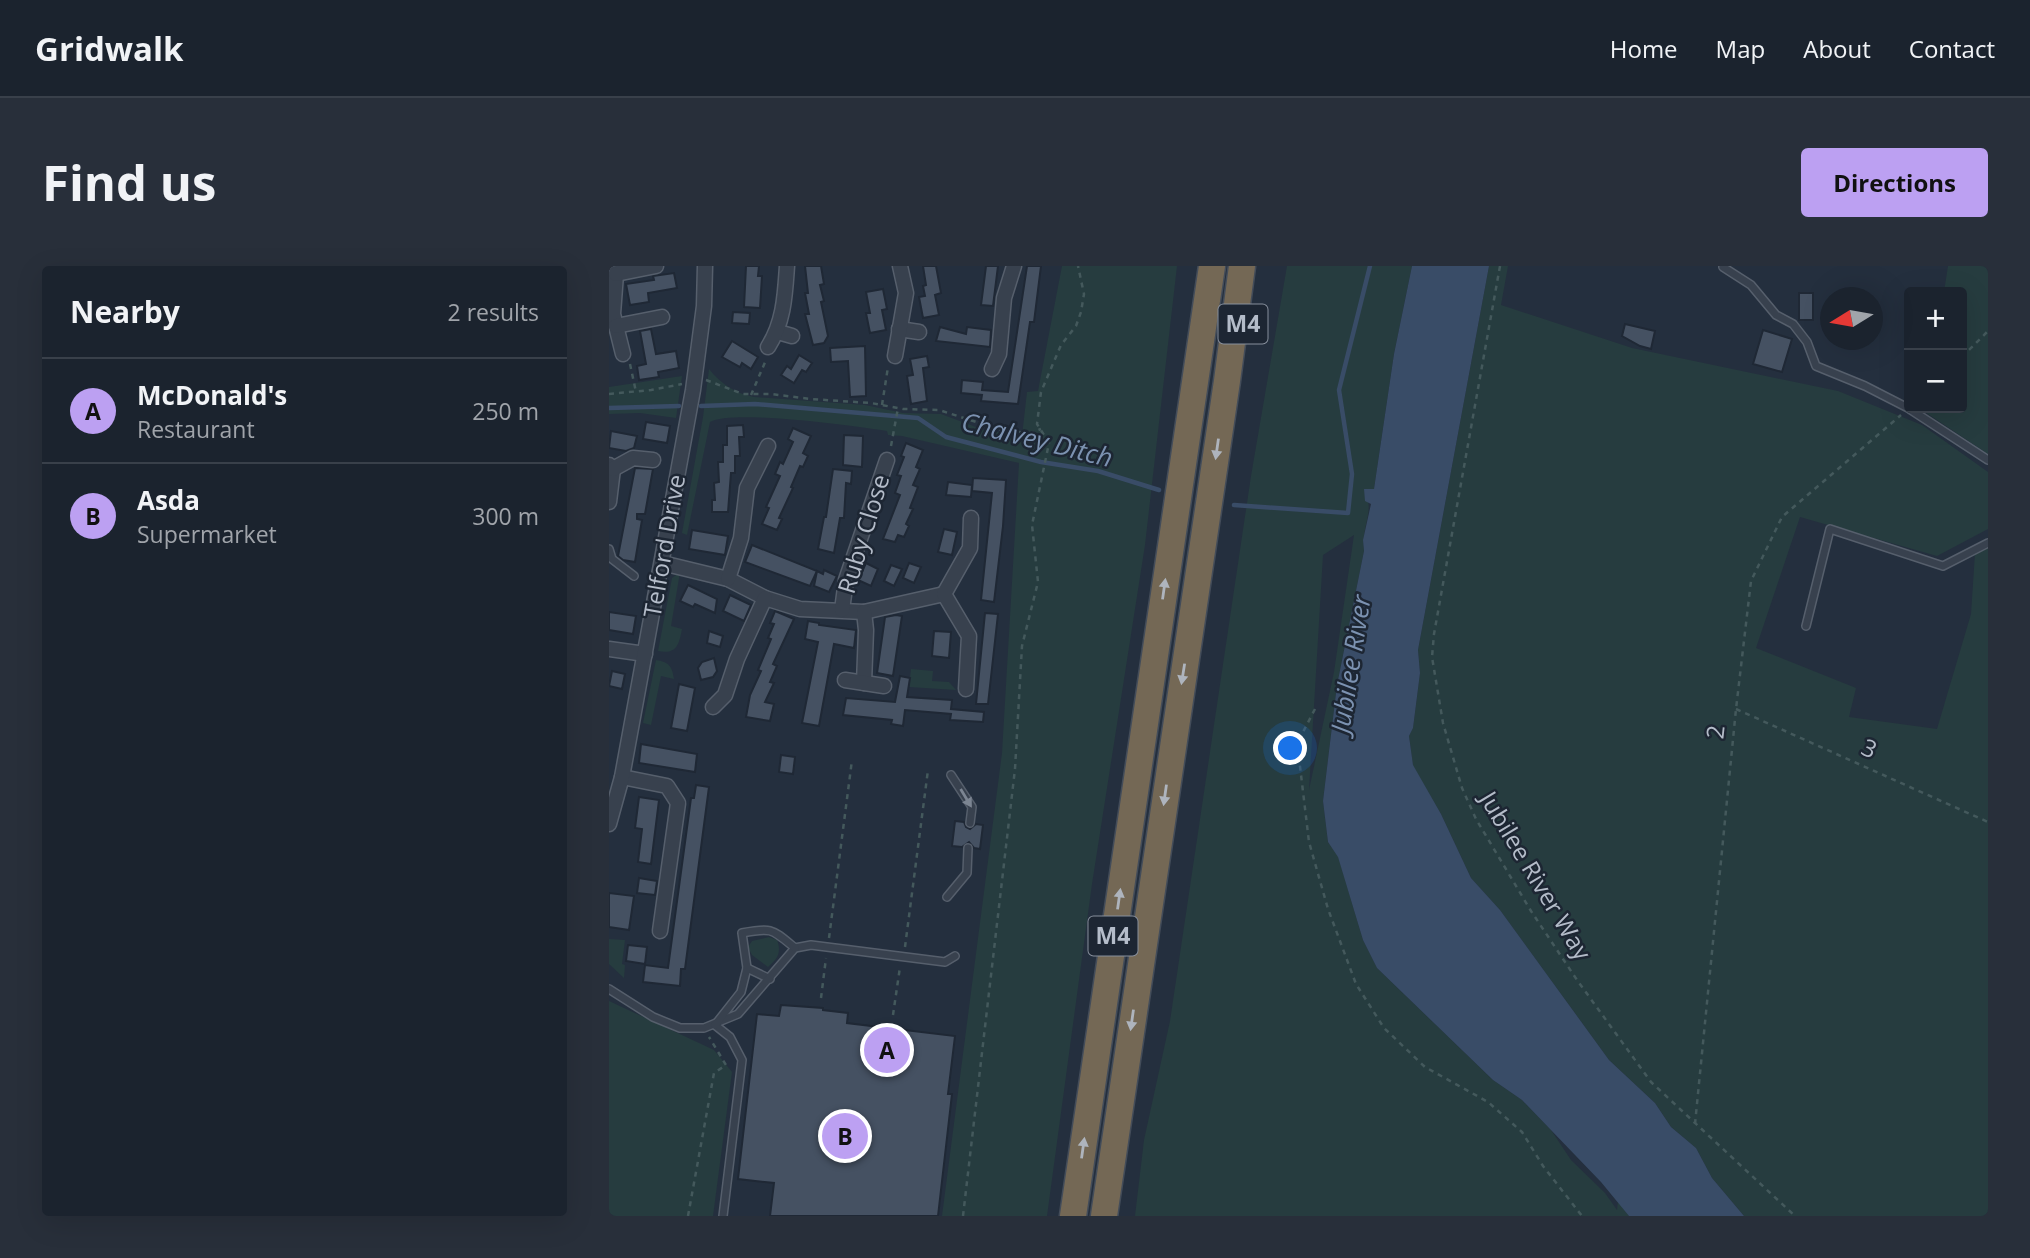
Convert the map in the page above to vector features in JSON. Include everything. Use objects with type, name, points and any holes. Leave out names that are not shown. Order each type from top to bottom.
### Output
[{"type":"highway","name":"M4","points":[[1200,344],[1205,266]]},
{"type":"highway","name":"M4","points":[[1073,1216],[1212,266]]},
{"type":"highway","name":"M4","points":[[1104,1216],[1242,266]]},
{"type":"highway","name":"M4","points":[[1227,381],[1258,266]]},
{"type":"street","points":[[623,354],[613,318],[615,270],[656,266]]},
{"type":"street","name":"Telford Drive","points":[[609,824],[622,778],[695,377],[704,306],[705,266]]},
{"type":"street","points":[[768,347],[785,334],[783,312],[787,266]]},
{"type":"street","points":[[895,356],[906,293],[900,266]]},
{"type":"street","points":[[992,369],[999,354],[1004,298],[1014,266]]},
{"type":"street","points":[[613,318],[662,317]]},
{"type":"street","points":[[899,329],[919,332]]},
{"type":"street","points":[[728,579],[741,538],[747,488],[768,446]]},
{"type":"street","points":[[609,502],[611,467],[633,458],[653,460]]},
{"type":"street","name":"Ruby Close","points":[[842,610],[846,580],[887,460]]},
{"type":"street","points":[[662,563],[728,579],[765,598],[800,609],[864,611],[944,594],[970,548],[971,518]]},
{"type":"street","points":[[944,594],[969,636],[966,689]]},
{"type":"street","points":[[713,707],[726,695],[737,659],[765,598]]},
{"type":"street","points":[[864,611],[864,683]]},
{"type":"street","points":[[609,649],[645,654]]},
{"type":"street","points":[[845,680],[884,686]]},
{"type":"street","points":[[622,778],[667,786],[678,803],[660,931]]},
{"type":"lane","points":[[1723,267],[1751,285],[1776,315],[1793,324],[1807,342],[1815,366],[1865,386],[1904,406]]},
{"type":"lane","points":[[1916,413],[1988,460]]},
{"type":"lane","points":[[1806,626],[1830,529],[1943,566],[1988,543]]},
{"type":"lane","points":[[609,550],[612,559],[634,576]]},
{"type":"lane","points":[[951,775],[972,807],[970,823]]},
{"type":"lane","points":[[947,897],[967,873],[968,848]]},
{"type":"lane","points":[[715,1025],[740,992],[747,968],[742,933],[759,929],[773,930],[795,948]]},
{"type":"lane","points":[[609,989],[671,1025],[680,1028],[704,1028],[739,1014],[795,948],[811,945],[945,962],[955,956]]},
{"type":"lane","points":[[747,968],[770,979]]},
{"type":"lane","points":[[715,1025],[730,1037],[742,1060],[723,1216]]},
{"type":"path","points":[[963,1216],[1015,769],[1022,646],[1038,582],[1031,525],[1049,443],[1037,424],[1041,391],[1081,312],[1084,294],[1078,266]]},
{"type":"path","name":"Jubilee River Way","points":[[1500,266],[1468,432],[1432,657],[1443,723],[1462,788],[1476,819],[1531,911],[1651,1082],[1795,1216]]},
{"type":"path","points":[[1967,352],[1988,331]]},
{"type":"path","points":[[751,395],[766,362],[768,347]]},
{"type":"path","points":[[623,354],[631,365],[636,391]]},
{"type":"path","points":[[883,405],[890,359],[895,356]]},
{"type":"path","points":[[609,394],[684,384],[685,376],[712,381],[733,391],[751,395],[772,394],[883,405],[898,411],[939,410],[1004,431],[1031,433],[1041,429]]},
{"type":"path","points":[[887,460],[898,411]]},
{"type":"path","name":"2","points":[[1695,1124],[1751,581],[1782,517],[1904,411]]},
{"type":"path","points":[[1315,709],[1302,734],[1299,758],[1308,842],[1328,909],[1356,984],[1384,1028],[1425,1067],[1488,1102],[1522,1132],[1543,1166],[1582,1216]]},
{"type":"path","name":"3","points":[[1736,709],[1988,821]]},
{"type":"path","points":[[821,998],[852,760]]},
{"type":"path","points":[[893,1015],[899,971],[904,956],[929,770]]},
{"type":"path","points":[[688,1216],[714,1073],[726,1065],[704,1028]]},
{"type":"green space","points":[[1062,266],[1177,266],[1145,545],[1092,884],[1047,1216],[942,1216],[1002,753],[1019,463],[888,435],[887,431],[795,420],[723,418],[710,422],[687,535],[682,533],[709,369],[729,388],[754,397],[865,405],[903,413],[941,414],[984,430],[1022,436],[1027,392],[1038,391]]},
{"type":"green space","points":[[1287,266],[1412,266],[1394,354],[1374,489],[1365,489],[1369,506],[1364,551],[1337,685],[1323,801],[1328,842],[1338,856],[1363,940],[1377,968],[1493,1080],[1522,1100],[1551,1130],[1571,1160],[1605,1193],[1617,1210],[1618,1201],[1629,1216],[1135,1216],[1144,1140],[1170,1021],[1251,476]],"holes":[[[1354,535],[1334,672],[1309,790],[1323,555]]]},
{"type":"green space","points":[[1489,266],[1508,266],[1501,305],[1632,348],[1838,391],[1922,425],[1988,472],[1988,529],[1937,556],[1800,517],[1756,648],[1856,688],[1849,717],[1937,729],[1971,614],[1975,553],[1988,547],[1988,1216],[1744,1216],[1712,1178],[1696,1148],[1671,1127],[1655,1103],[1609,1060],[1500,910],[1471,878],[1441,814],[1413,766],[1409,736],[1413,728],[1420,673],[1418,650]]},
{"type":"green space","points":[[1948,266],[1988,266],[1988,454],[1926,413],[1967,413],[1967,287],[1945,287]]},
{"type":"green space","points":[[682,376],[676,418],[640,413],[609,414],[609,387]]},
{"type":"green space","points":[[680,572],[671,626],[682,629],[680,639],[673,650],[658,651],[672,578]]},
{"type":"green space","points":[[656,660],[669,665],[674,679],[661,676],[651,725],[643,723]]},
{"type":"green space","points":[[911,669],[933,671],[932,681],[949,682],[956,690],[909,687]]},
{"type":"green space","points":[[769,937],[777,940],[779,952],[768,967],[752,955],[748,947],[752,941]]},
{"type":"green space","points":[[609,939],[625,940],[622,964],[625,965],[624,978],[609,964]]},
{"type":"green space","points":[[609,1001],[714,1050],[732,1072],[713,1216],[609,1216]]},
{"type":"water","name":"Jubilee River","points":[[1412,266],[1489,266],[1418,650],[1420,673],[1413,728],[1409,736],[1413,765],[1441,814],[1471,878],[1500,910],[1609,1060],[1655,1103],[1671,1127],[1696,1148],[1712,1178],[1744,1216],[1629,1216],[1601,1182],[1522,1100],[1493,1080],[1377,968],[1363,940],[1338,857],[1328,842],[1323,801],[1337,685],[1371,504],[1365,501],[1364,489],[1374,489],[1394,354]]},
{"type":"building","points":[[746,266],[759,266],[758,276],[762,276],[760,308],[744,307]]},
{"type":"building","points":[[805,266],[821,266],[824,284],[820,285],[824,301],[821,302],[828,336],[824,343],[813,345],[805,314],[809,314],[805,293],[808,293]]},
{"type":"building","points":[[923,266],[936,266],[941,293],[935,295],[939,315],[923,318],[919,297],[925,296]]},
{"type":"building","points":[[986,266],[998,266],[993,306],[981,305]]},
{"type":"building","points":[[1027,266],[1041,266],[1034,322],[1030,322],[1018,404],[981,401],[982,395],[961,393],[962,380],[983,382],[982,390],[1008,392]]},
{"type":"building","points":[[674,273],[677,288],[648,293],[649,302],[630,305],[626,284],[654,280],[653,276]]},
{"type":"building","points":[[883,289],[887,309],[882,310],[886,330],[870,333],[866,292]]},
{"type":"building","points":[[1799,293],[1813,293],[1813,320],[1799,320]]},
{"type":"building","points":[[733,312],[750,313],[749,324],[732,323]]},
{"type":"building","points":[[1625,324],[1655,331],[1651,349],[1622,336]]},
{"type":"building","points":[[940,327],[966,334],[967,327],[991,330],[990,347],[936,341]]},
{"type":"building","points":[[651,329],[656,354],[676,351],[679,368],[658,372],[659,377],[639,380],[637,366],[646,364],[640,331]]},
{"type":"building","points":[[1763,330],[1792,339],[1782,372],[1753,364]]},
{"type":"building","points":[[732,341],[758,357],[751,369],[742,363],[740,367],[722,357]]},
{"type":"building","points":[[865,346],[866,396],[850,397],[848,361],[831,362],[830,348]]},
{"type":"building","points":[[799,355],[812,363],[806,372],[802,370],[794,383],[781,375],[787,366],[791,369]]},
{"type":"building","points":[[927,356],[929,367],[923,368],[927,401],[911,404],[907,376],[913,375],[910,359]]},
{"type":"building","points":[[646,422],[670,426],[667,443],[643,439]]},
{"type":"building","points":[[743,425],[744,437],[739,437],[740,456],[735,456],[735,473],[731,473],[728,512],[712,512],[712,500],[715,500],[714,483],[719,482],[718,462],[723,462],[723,445],[727,445],[727,426]]},
{"type":"building","points":[[793,428],[811,436],[803,453],[808,456],[803,467],[800,466],[791,487],[793,488],[779,518],[782,519],[777,530],[762,524],[769,508],[766,507],[780,476],[775,474],[793,442],[788,439]]},
{"type":"building","points":[[611,431],[637,436],[634,448],[626,451],[609,448]]},
{"type":"building","points":[[844,435],[863,436],[862,467],[843,465]]},
{"type":"building","points":[[906,443],[923,450],[916,467],[920,469],[913,485],[918,487],[906,524],[909,526],[904,537],[898,535],[895,542],[883,539],[900,495],[895,493],[901,476],[897,475]]},
{"type":"building","points":[[635,468],[653,469],[645,514],[637,514],[637,519],[642,520],[635,562],[623,560],[618,556]]},
{"type":"building","points":[[833,469],[852,471],[851,484],[846,483],[844,518],[840,518],[834,553],[818,549]]},
{"type":"building","points":[[973,478],[1006,480],[994,602],[981,600],[992,493],[972,491]]},
{"type":"building","points":[[948,482],[972,485],[971,497],[946,495]]},
{"type":"building","points":[[944,529],[957,532],[952,555],[938,552]]},
{"type":"building","points":[[692,530],[728,536],[725,555],[689,549]]},
{"type":"building","points":[[752,545],[817,571],[810,586],[745,562]]},
{"type":"building","points":[[866,563],[878,569],[871,586],[858,580]]},
{"type":"building","points":[[909,563],[921,567],[914,583],[903,578]]},
{"type":"building","points":[[891,565],[902,569],[894,586],[884,581]]},
{"type":"building","points":[[824,570],[837,576],[829,592],[814,586],[817,571],[823,574]]},
{"type":"building","points":[[688,585],[717,599],[715,613],[680,601]]},
{"type":"building","points":[[730,595],[751,605],[744,621],[723,611]]},
{"type":"building","points":[[775,611],[794,619],[773,664],[777,666],[770,682],[774,683],[765,702],[774,704],[770,721],[746,717],[750,695],[761,671],[758,670],[771,639],[768,638],[774,624],[770,623]]},
{"type":"building","points":[[609,612],[636,616],[633,634],[609,630]]},
{"type":"building","points":[[985,613],[998,614],[988,704],[976,704]]},
{"type":"building","points":[[902,616],[893,676],[877,673],[885,617]]},
{"type":"building","points":[[808,621],[856,630],[854,648],[834,644],[819,726],[802,723],[818,642],[805,639]]},
{"type":"building","points":[[709,631],[723,636],[720,647],[707,643]]},
{"type":"building","points":[[934,631],[951,632],[949,658],[932,656]]},
{"type":"building","points":[[714,658],[717,671],[713,677],[701,680],[698,668],[702,662]]},
{"type":"building","points":[[612,671],[625,674],[622,689],[609,686]]},
{"type":"building","points":[[900,676],[910,678],[907,697],[952,700],[951,709],[984,712],[983,722],[950,720],[951,714],[905,710],[903,726],[891,724],[892,720],[843,715],[846,698],[895,702]]},
{"type":"building","points":[[679,684],[695,688],[687,731],[671,728]]},
{"type":"building","points":[[641,744],[697,754],[695,772],[639,763]]},
{"type":"building","points":[[781,755],[795,757],[793,774],[779,772]]},
{"type":"building","points":[[696,785],[709,787],[685,969],[681,969],[680,986],[643,982],[645,965],[668,968],[691,798],[694,798]]},
{"type":"building","points":[[639,797],[659,800],[651,864],[638,862],[642,829],[635,828]]},
{"type":"building","points":[[955,821],[964,822],[970,829],[976,824],[983,825],[980,849],[974,848],[969,842],[962,847],[952,846]]},
{"type":"building","points":[[639,878],[657,881],[655,895],[637,893]]},
{"type":"building","points":[[609,893],[634,896],[629,930],[609,927]]},
{"type":"building","points":[[628,945],[647,947],[645,964],[626,961]]},
{"type":"building","points":[[781,1005],[848,1013],[847,1023],[955,1036],[948,1094],[952,1094],[938,1216],[770,1216],[774,1183],[738,1179],[757,1014],[779,1016]]},
{"type":"waterway","name":"Chalvey Ditch","points":[[1234,505],[1348,513],[1352,474],[1339,390],[1370,266]]},
{"type":"waterway","name":"Chalvey Ditch","points":[[701,406],[755,404],[918,418],[946,437],[1041,462],[1098,471],[1159,490]]},
{"type":"waterway","name":"Chalvey Ditch","points":[[609,408],[679,406]]},
{"type":"place","name":"McDonald's","points":[[887,1050]]},
{"type":"place","name":"Asda","points":[[845,1136]]}]
